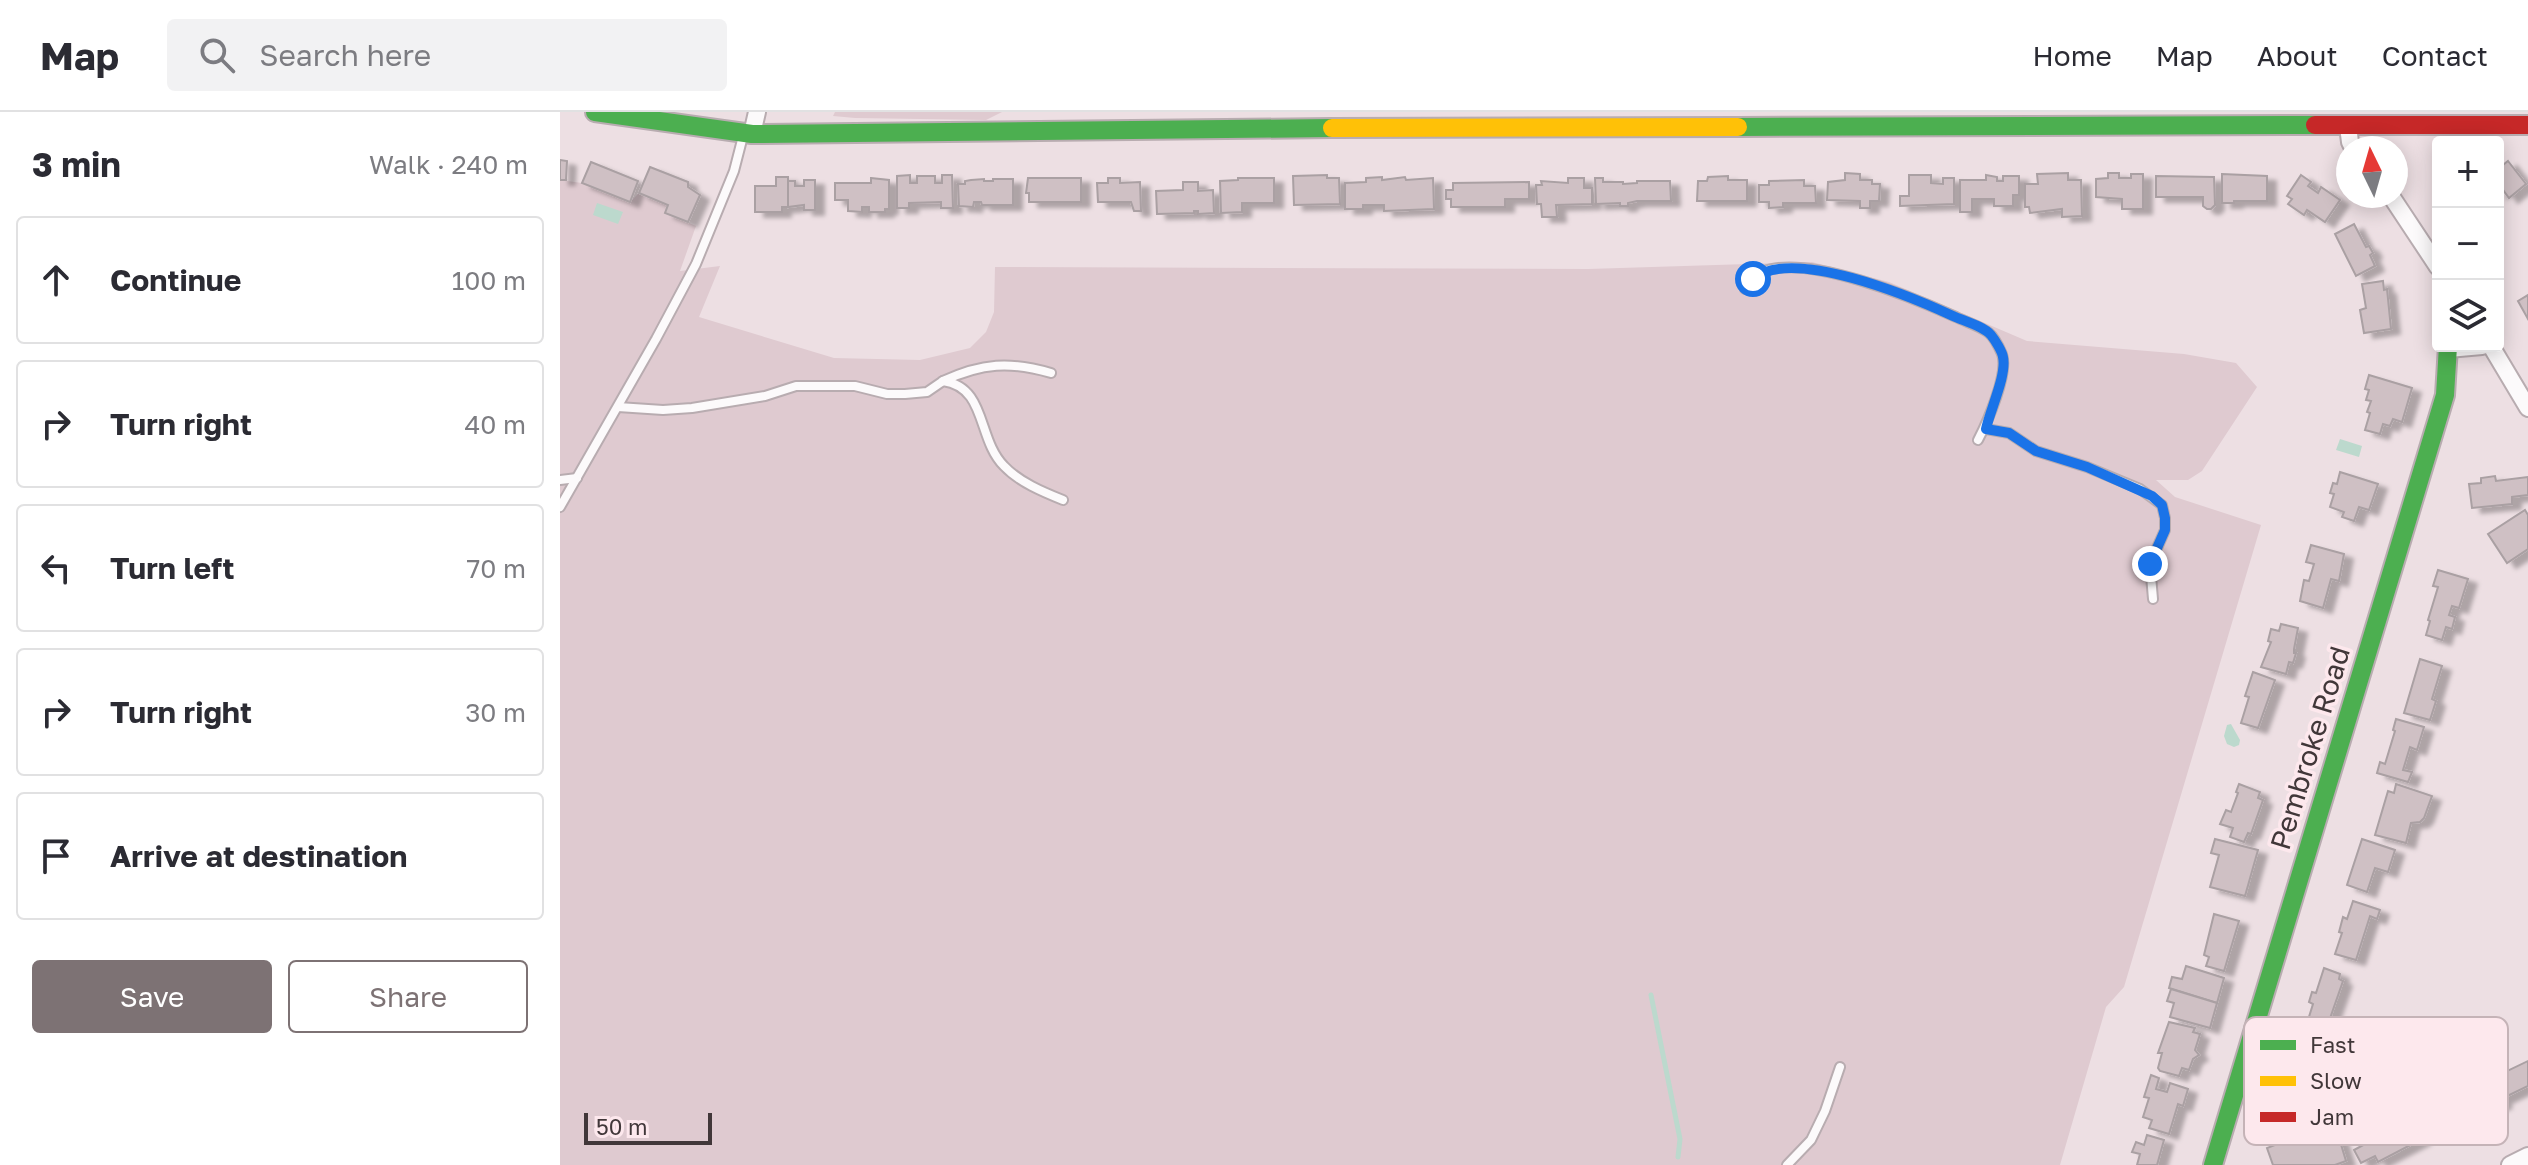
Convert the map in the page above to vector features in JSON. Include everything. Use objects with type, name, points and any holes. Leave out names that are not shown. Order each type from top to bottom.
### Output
[{"type":"street","points":[[595,112],[748,133],[1190,128],[2528,125]]},
{"type":"street","points":[[748,133],[757,112]]},
{"type":"street","points":[[2348,126],[2349,136]]},
{"type":"street","points":[[2399,208],[2432,258]]},
{"type":"street","name":"Pembroke Road","points":[[2258,1017],[2441,409],[2448,352]]},
{"type":"street","points":[[2495,352],[2528,408]]},
{"type":"street","name":"Pembroke Road","points":[[2213,1165],[2244,1062]]},
{"type":"street","points":[[2510,1165],[2528,1156]]},
{"type":"lane","points":[[560,507],[696,264],[748,133]]},
{"type":"lane","points":[[1745,289],[1761,272],[1777,269],[1808,269],[1845,275],[1921,302],[1990,334],[2003,357],[2002,370],[1986,429],[1978,440]]},
{"type":"lane","points":[[618,407],[692,408],[765,396],[796,386],[855,386],[887,394],[927,392],[968,370],[992,365],[1051,373]]},
{"type":"lane","points":[[943,381],[965,388],[974,401],[993,451],[1004,467],[1063,500]]},
{"type":"lane","points":[[1986,429],[2009,433],[2036,451],[2087,467],[2140,489],[2162,505],[2165,530],[2150,564],[2153,599]]},
{"type":"lane","points":[[560,480],[577,478]]},
{"type":"lane","points":[[1787,1165],[1811,1140],[1840,1067]]},
{"type":"shaded area","points":[[835,112],[1002,112],[986,120],[855,118],[833,116]]},
{"type":"shaded area","points":[[560,180],[582,183],[630,202],[639,193],[668,205],[665,213],[696,226],[680,271],[720,266],[699,317],[834,358],[920,360],[970,348],[986,332],[994,312],[995,267],[1588,269],[1812,262],[1889,282],[2027,341],[2184,354],[2236,363],[2257,387],[2202,471],[2188,480],[2156,480],[2175,497],[2261,525],[2124,987],[2106,1007],[2060,1165],[560,1165]]},
{"type":"shaded area","points":[[597,203],[623,212],[618,224],[593,215]]},
{"type":"shaded area","points":[[2340,439],[2362,446],[2359,457],[2336,450]]},
{"type":"shaded area","points":[[2231,724],[2240,740],[2239,745],[2234,747],[2227,744],[2224,736],[2227,725]]},
{"type":"building","points":[[560,160],[567,161],[566,180],[560,180]]},
{"type":"building","points":[[2508,161],[2526,184],[2509,198],[2504,191],[2504,164]]},
{"type":"building","points":[[591,162],[638,181],[630,202],[582,183]]},
{"type":"building","points":[[650,167],[688,182],[688,187],[700,195],[688,222],[665,213],[668,205],[639,193]]},
{"type":"building","points":[[1845,173],[1860,174],[1860,180],[1880,184],[1879,201],[1870,201],[1870,208],[1860,208],[1860,201],[1827,200],[1828,182],[1845,180]]},
{"type":"building","points":[[2068,173],[2068,180],[2081,180],[2082,216],[2062,217],[2062,209],[2030,213],[2029,207],[2025,207],[2025,184],[2038,184],[2037,174]]},
{"type":"building","points":[[2108,173],[2119,173],[2119,178],[2143,174],[2143,209],[2122,209],[2122,199],[2096,197],[2096,179],[2108,178]]},
{"type":"building","points":[[2222,174],[2267,176],[2267,201],[2222,203]]},
{"type":"building","points":[[910,175],[910,183],[917,183],[917,176],[935,176],[935,183],[942,183],[942,175],[952,175],[953,208],[941,208],[941,202],[909,203],[909,208],[897,208],[897,176]]},
{"type":"building","points":[[1327,175],[1327,178],[1339,178],[1340,204],[1294,205],[1293,176]]},
{"type":"building","points":[[1909,175],[1931,175],[1931,183],[1943,184],[1943,178],[1954,178],[1954,204],[1900,206],[1900,196],[1909,196]]},
{"type":"building","points":[[1986,175],[1997,177],[1997,181],[2003,181],[2003,176],[2019,176],[2019,195],[2013,195],[2013,206],[1994,206],[1994,199],[1972,199],[1972,212],[1960,212],[1960,180],[1986,180]]},
{"type":"building","points":[[2301,175],[2311,182],[2308,186],[2318,193],[2321,187],[2336,197],[2336,206],[2325,222],[2307,210],[2304,215],[2288,204],[2292,199],[2287,196]]},
{"type":"building","points":[[1728,176],[1728,180],[1747,180],[1747,201],[1697,201],[1698,181]]},
{"type":"building","points":[[2156,176],[2214,177],[2215,205],[2207,209],[2203,206],[2203,197],[2156,197]]},
{"type":"building","points":[[776,177],[788,177],[788,207],[782,207],[782,212],[755,212],[755,186],[776,186]]},
{"type":"building","points":[[1382,177],[1382,180],[1433,178],[1434,209],[1384,211],[1384,205],[1363,205],[1363,209],[1345,209],[1345,183]]},
{"type":"building","points":[[871,178],[889,180],[889,209],[885,212],[869,212],[869,207],[862,207],[862,212],[848,211],[848,200],[835,200],[835,183],[871,183]]},
{"type":"building","points":[[1028,178],[1081,178],[1081,202],[1029,202],[1029,193],[1026,193]]},
{"type":"building","points":[[1108,178],[1120,178],[1120,183],[1140,182],[1141,211],[1134,211],[1131,202],[1098,202],[1097,183],[1108,183]]},
{"type":"building","points":[[1274,178],[1274,203],[1242,203],[1242,212],[1221,213],[1220,181]]},
{"type":"building","points":[[1568,178],[1584,178],[1584,188],[1592,188],[1592,204],[1556,205],[1557,217],[1542,217],[1541,204],[1537,204],[1536,185],[1542,185],[1541,181],[1568,183]]},
{"type":"building","points":[[1595,178],[1623,184],[1670,181],[1671,201],[1637,201],[1628,203],[1628,206],[1620,206],[1620,203],[1596,204]]},
{"type":"building","points":[[984,179],[1013,179],[1013,205],[974,202],[973,207],[959,206],[958,184]]},
{"type":"building","points":[[804,180],[815,180],[815,210],[804,210],[804,205],[788,207],[788,181],[795,181],[795,186],[804,186]]},
{"type":"building","points":[[1804,180],[1804,186],[1815,186],[1816,203],[1783,203],[1783,207],[1769,208],[1769,202],[1759,202],[1759,185],[1769,185],[1769,181]]},
{"type":"building","points":[[1183,182],[1198,182],[1198,191],[1213,190],[1214,213],[1157,214],[1156,191],[1183,190]]},
{"type":"building","points":[[1529,182],[1529,199],[1505,199],[1505,207],[1451,207],[1451,199],[1446,199],[1446,190],[1453,190],[1453,183]]},
{"type":"building","points":[[2354,224],[2366,247],[2369,246],[2373,253],[2370,255],[2375,266],[2356,276],[2335,234]]},
{"type":"building","points":[[2383,281],[2384,290],[2387,289],[2391,329],[2364,333],[2360,310],[2366,308],[2362,284]]},
{"type":"building","points":[[2528,295],[2528,319],[2518,301]]},
{"type":"building","points":[[2369,375],[2412,388],[2402,422],[2393,419],[2390,426],[2383,424],[2380,434],[2365,430],[2371,401],[2366,400],[2369,390],[2365,389]]},
{"type":"building","points":[[2340,472],[2378,484],[2369,510],[2359,507],[2354,521],[2342,517],[2344,512],[2330,507],[2334,494],[2330,493],[2333,483],[2337,484]]},
{"type":"building","points":[[2495,476],[2496,481],[2528,477],[2528,495],[2512,497],[2512,504],[2472,508],[2469,484],[2481,483],[2481,478]]},
{"type":"building","points":[[2525,510],[2528,515],[2528,549],[2507,563],[2488,534]]},
{"type":"building","points":[[2311,545],[2344,554],[2339,581],[2331,579],[2323,608],[2300,601],[2304,580],[2309,581],[2314,564],[2306,562]]},
{"type":"building","points":[[2438,570],[2468,579],[2459,608],[2452,606],[2449,615],[2455,617],[2452,629],[2446,627],[2442,640],[2426,635],[2438,587],[2433,586]]},
{"type":"building","points":[[2281,624],[2298,628],[2296,653],[2293,663],[2289,662],[2286,674],[2261,667],[2271,642],[2268,641],[2271,629],[2279,631]]},
{"type":"building","points":[[2420,659],[2442,666],[2432,699],[2436,701],[2430,720],[2404,713]]},
{"type":"building","points":[[2253,672],[2275,680],[2258,728],[2241,723]]},
{"type":"building","points":[[2396,719],[2424,727],[2417,750],[2410,747],[2403,770],[2412,772],[2408,782],[2377,773],[2380,762],[2385,764]]},
{"type":"building","points":[[2239,784],[2260,792],[2258,798],[2263,800],[2251,834],[2248,833],[2244,842],[2230,837],[2233,828],[2220,824],[2226,810],[2231,812]]},
{"type":"building","points":[[2396,784],[2432,796],[2424,818],[2411,823],[2406,843],[2375,835],[2388,791],[2394,793]]},
{"type":"building","points":[[2215,839],[2258,850],[2245,896],[2210,887],[2219,855],[2211,853]]},
{"type":"building","points":[[2362,839],[2395,850],[2388,872],[2375,868],[2367,892],[2347,885]]},
{"type":"building","points":[[2353,901],[2380,910],[2377,919],[2370,916],[2356,960],[2335,954],[2342,933],[2339,932],[2343,917],[2347,919]]},
{"type":"building","points":[[2214,914],[2239,921],[2224,971],[2206,966],[2209,957],[2204,955]]},
{"type":"building","points":[[2186,966],[2224,978],[2217,1003],[2169,988],[2172,977],[2182,979]]},
{"type":"building","points":[[2324,968],[2340,974],[2339,979],[2343,981],[2330,1017],[2309,1017],[2313,1004],[2309,1002],[2312,992],[2316,993]]},
{"type":"building","points":[[2171,989],[2217,1003],[2210,1028],[2170,1017],[2174,1003],[2167,1001]]},
{"type":"building","points":[[2169,1022],[2195,1028],[2193,1032],[2200,1034],[2195,1050],[2199,1055],[2193,1059],[2189,1070],[2182,1068],[2179,1076],[2158,1068],[2162,1053],[2158,1053]]},
{"type":"building","points":[[2528,1061],[2528,1086],[2508,1096],[2508,1071]]},
{"type":"building","points":[[2151,1075],[2159,1078],[2156,1089],[2167,1092],[2170,1083],[2188,1089],[2183,1106],[2178,1104],[2169,1134],[2149,1128],[2152,1120],[2143,1117],[2149,1098],[2144,1097]]},
{"type":"building","points":[[2147,1135],[2164,1140],[2157,1165],[2137,1165],[2140,1154],[2132,1152],[2136,1142],[2144,1145]]},
{"type":"building","points":[[2275,1145],[2341,1145],[2346,1161],[2335,1165],[2273,1165],[2267,1148]]},
{"type":"building","points":[[2363,1145],[2411,1145],[2378,1162],[2375,1156],[2361,1163],[2354,1150]]},
{"type":"waterway","points":[[1651,995],[1680,1139],[1678,1157]]},
{"type":"traffic: fast","points":[[595,112],[752,134],[1332,128]]},
{"type":"traffic: fast","points":[[1738,127],[2315,125]]},
{"type":"traffic: fast","points":[[2258,1017],[2445,395],[2448,352]]},
{"type":"traffic: fast","points":[[2213,1165],[2244,1062]]},
{"type":"traffic: slow","points":[[1332,128],[1738,127]]},
{"type":"traffic: jam","points":[[2315,125],[2528,125]]},
{"type":"route","points":[[1753,279],[1761,272],[1777,269],[1808,269],[1845,275],[1921,302],[1990,334],[2003,357],[1986,429],[2009,433],[2036,451],[2087,467],[2152,496],[2162,505],[2165,530],[2150,564]]}]
